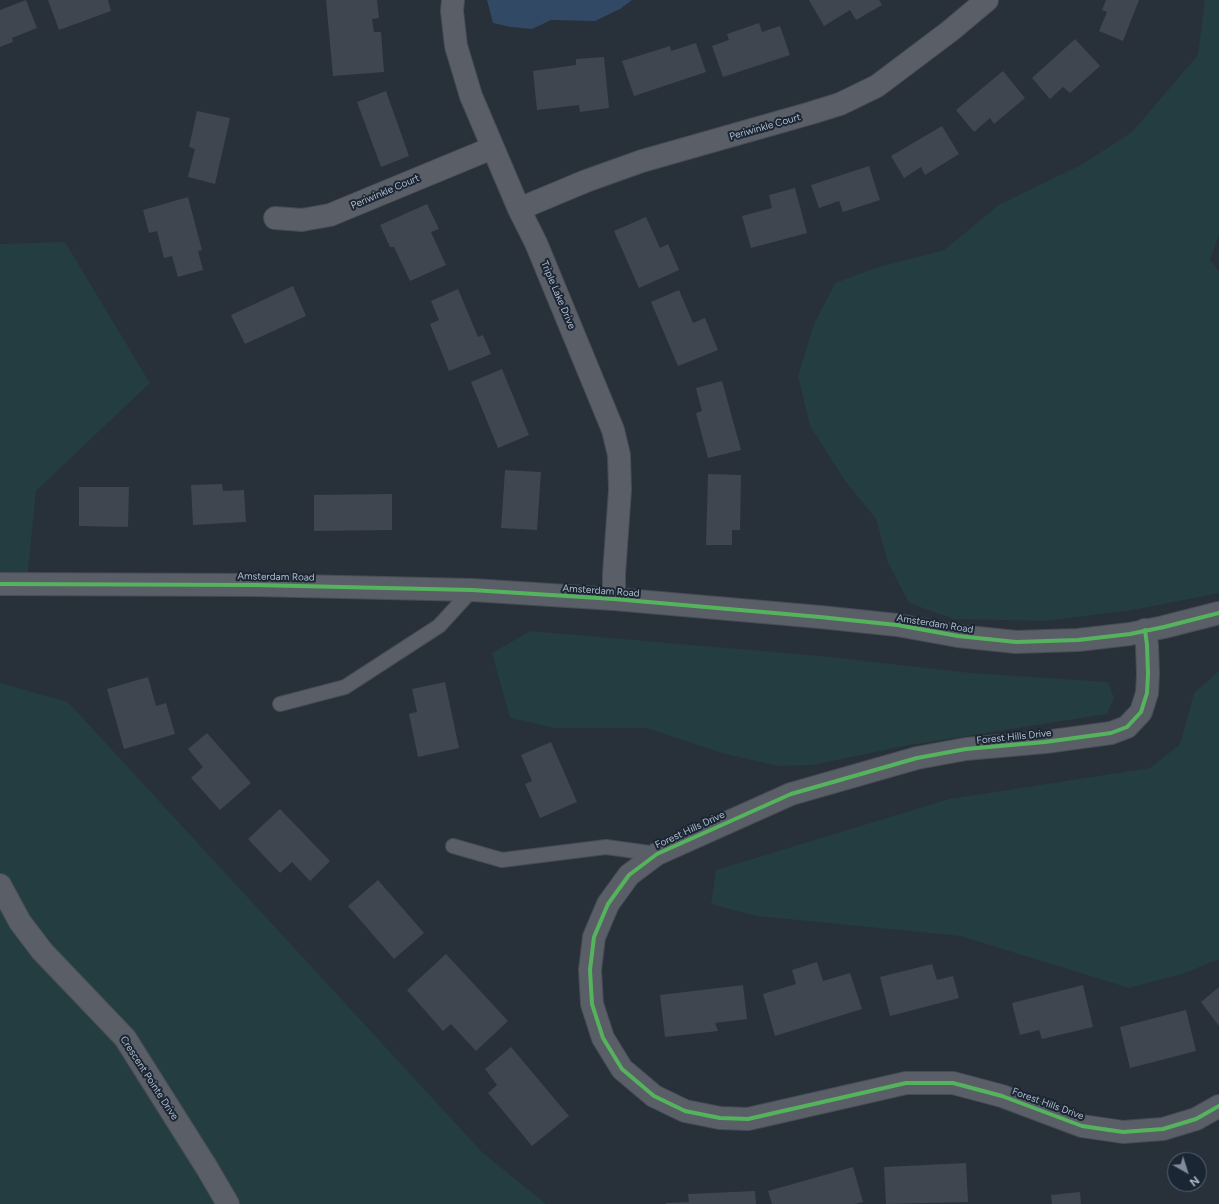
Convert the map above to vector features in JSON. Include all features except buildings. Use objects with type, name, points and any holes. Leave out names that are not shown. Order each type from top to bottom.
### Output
[{"type":"street","name":"Triple Lake Drive","points":[[452,0],[456,46],[471,96],[492,148],[536,243],[613,430],[619,455],[620,490],[614,574],[614,599]]},
{"type":"street","name":"Periwinkle Court","points":[[519,209],[586,181],[642,161],[840,104],[877,86],[950,31],[987,0]]},
{"type":"street","name":"Periwinkle Court","points":[[275,218],[302,220],[330,215],[492,148]]},
{"type":"street","name":"Amsterdam Road","points":[[0,584],[255,585],[472,590],[614,599],[828,618],[897,625],[958,636],[1016,642],[1078,640],[1130,634],[1219,613]]},
{"type":"street","name":"Forest Hills Drive","points":[[1144,630],[1147,645],[1147,693],[1141,712],[1127,726],[1111,733],[1045,742],[966,750],[917,758],[791,794],[657,854],[629,875],[608,904],[594,937],[590,970],[592,1004],[603,1038],[622,1069],[654,1096],[685,1111],[720,1118],[748,1119],[906,1084],[930,1083],[953,1083],[1002,1096],[1082,1126],[1123,1132],[1163,1129],[1196,1119],[1219,1106]]},
{"type":"street","name":"Crescent Pointe Drive","points":[[0,885],[20,922],[42,951],[125,1038],[228,1204]]},
{"type":"lane","points":[[280,704],[345,687],[439,626],[472,590]]},
{"type":"lane","points":[[453,846],[502,860],[606,847],[657,854]]},
{"type":"green space","points":[[1205,0],[1219,0],[1219,235],[1210,260],[1219,271],[1219,593],[1133,610],[1045,621],[953,619],[909,603],[888,563],[876,519],[845,481],[810,426],[798,376],[814,324],[835,283],[878,267],[944,250],[1000,204],[1081,165],[1132,132],[1198,55]]},
{"type":"green space","points":[[65,242],[150,383],[36,491],[27,580],[0,581],[0,244]]},
{"type":"green space","points":[[530,631],[821,656],[971,673],[1108,682],[1114,698],[1107,714],[904,746],[813,765],[777,766],[722,753],[647,728],[555,728],[510,718],[492,653]]},
{"type":"green space","points":[[1219,671],[1219,959],[1185,973],[1129,988],[960,936],[757,916],[711,904],[716,870],[949,799],[1150,768],[1180,744],[1194,693]]},
{"type":"green space","points":[[0,683],[68,702],[482,1152],[546,1204],[0,1204]]},
{"type":"water","points":[[487,0],[632,0],[620,9],[595,21],[551,20],[532,29],[511,27],[493,23]]},
{"type":"cycle path","points":[[0,584],[255,585],[472,590],[614,599],[820,617],[897,625],[958,636],[1016,642],[1078,640],[1130,634],[1219,613]]},
{"type":"cycle path","points":[[1145,630],[1148,674],[1147,693],[1141,712],[1127,727],[1111,733],[1045,742],[966,749],[917,758],[791,794],[657,854],[629,875],[608,904],[594,937],[590,970],[592,1004],[603,1038],[622,1069],[654,1096],[685,1111],[720,1118],[748,1119],[906,1083],[953,1083],[1002,1096],[1082,1126],[1123,1132],[1163,1129],[1196,1119],[1219,1106]]}]
